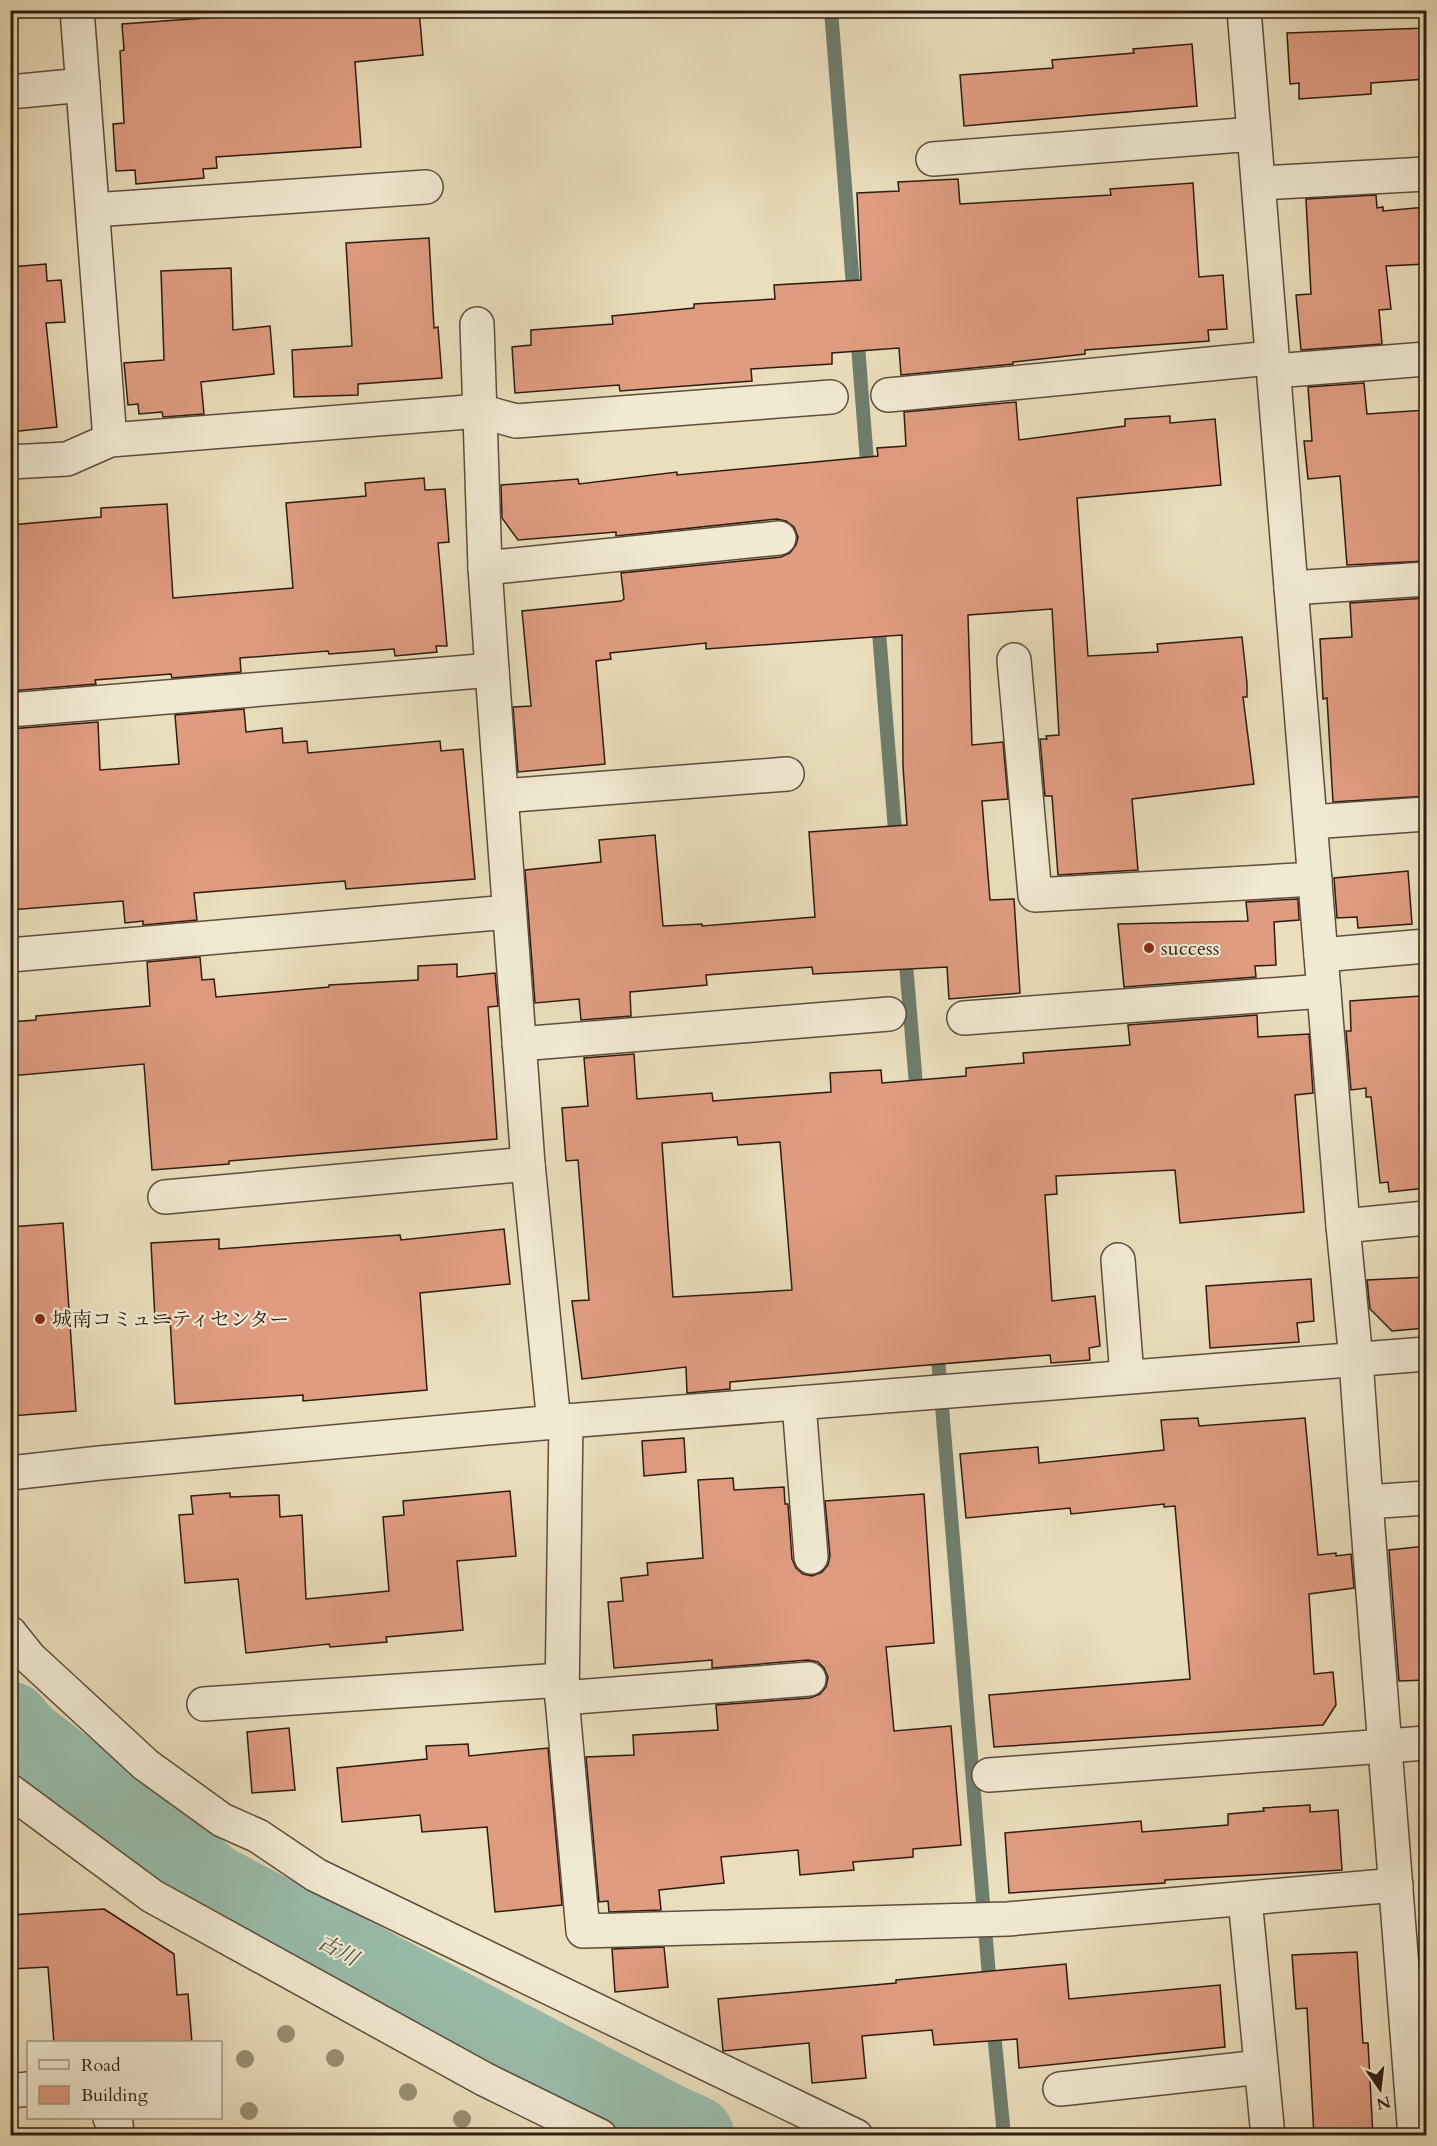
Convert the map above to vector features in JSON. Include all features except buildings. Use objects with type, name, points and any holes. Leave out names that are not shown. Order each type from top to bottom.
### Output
[{"type":"street","points":[[77,10],[110,440]]},
{"type":"street","points":[[1244,10],[1343,1226],[1356,1360],[1395,1885],[1415,1989],[1415,2136]]},
{"type":"street","points":[[10,92],[83,85]]},
{"type":"street","points":[[933,159],[1254,134]]},
{"type":"street","points":[[1258,183],[1426,174]]},
{"type":"street","points":[[93,210],[426,187]]},
{"type":"street","points":[[477,324],[485,568],[528,1164],[560,1422],[562,1689],[582,1931],[1008,1919],[1395,1885]]},
{"type":"street","points":[[888,395],[1273,365],[1426,359]]},
{"type":"street","points":[[10,462],[67,459],[110,440],[480,411],[516,421],[831,397]]},
{"type":"street","points":[[485,568],[778,538]]},
{"type":"street","points":[[1291,588],[1426,579]]},
{"type":"street","points":[[1014,660],[1035,895],[1315,879]]},
{"type":"street","points":[[10,710],[492,670]]},
{"type":"street","points":[[502,796],[787,774]]},
{"type":"street","points":[[1311,822],[1426,814]]},
{"type":"street","points":[[10,955],[509,912]]},
{"type":"street","points":[[1322,955],[1426,946]]},
{"type":"street","points":[[964,1018],[1324,991]]},
{"type":"street","points":[[519,1044],[889,1014]]},
{"type":"street","points":[[165,1197],[528,1164]]},
{"type":"street","points":[[1343,1226],[1426,1218]]},
{"type":"street","points":[[1118,1260],[1127,1376]]},
{"type":"street","points":[[10,1473],[560,1422],[1426,1354]]},
{"type":"street","points":[[799,1403],[811,1557]]},
{"type":"street","points":[[1366,1502],[1426,1498]]},
{"type":"street","points":[[10,1633],[30,1658],[146,1766],[222,1820],[258,1836],[316,1875],[856,2136]]},
{"type":"street","points":[[204,1704],[809,1679]]},
{"type":"street","points":[[989,1775],[1426,1743]]},
{"type":"street","points":[[10,1791],[152,1896],[484,2079],[600,2136]]},
{"type":"street","points":[[1245,1899],[1268,2136]]},
{"type":"street","points":[[1060,2089],[1261,2067]]},
{"type":"street","points":[[10,2091],[27,2089]]},
{"type":"street","points":[[111,2119],[116,2123],[117,2136]]},
{"type":"waterway","points":[[831,10],[854,299]]},
{"type":"waterway","points":[[857,333],[868,475]]},
{"type":"waterway","points":[[878,620],[896,843]]},
{"type":"waterway","points":[[905,952],[917,1097]]},
{"type":"waterway","points":[[937,1346],[990,1988]]},
{"type":"waterway","name":"古川","points":[[10,1722],[21,1736],[214,1885],[694,2136]]},
{"type":"waterway","points":[[993,2022],[1004,2136]]},
{"type":"place","name":"success","points":[[1149,948]]},
{"type":"place","name":"城南コミュニティセンター","points":[[40,1319]]}]
